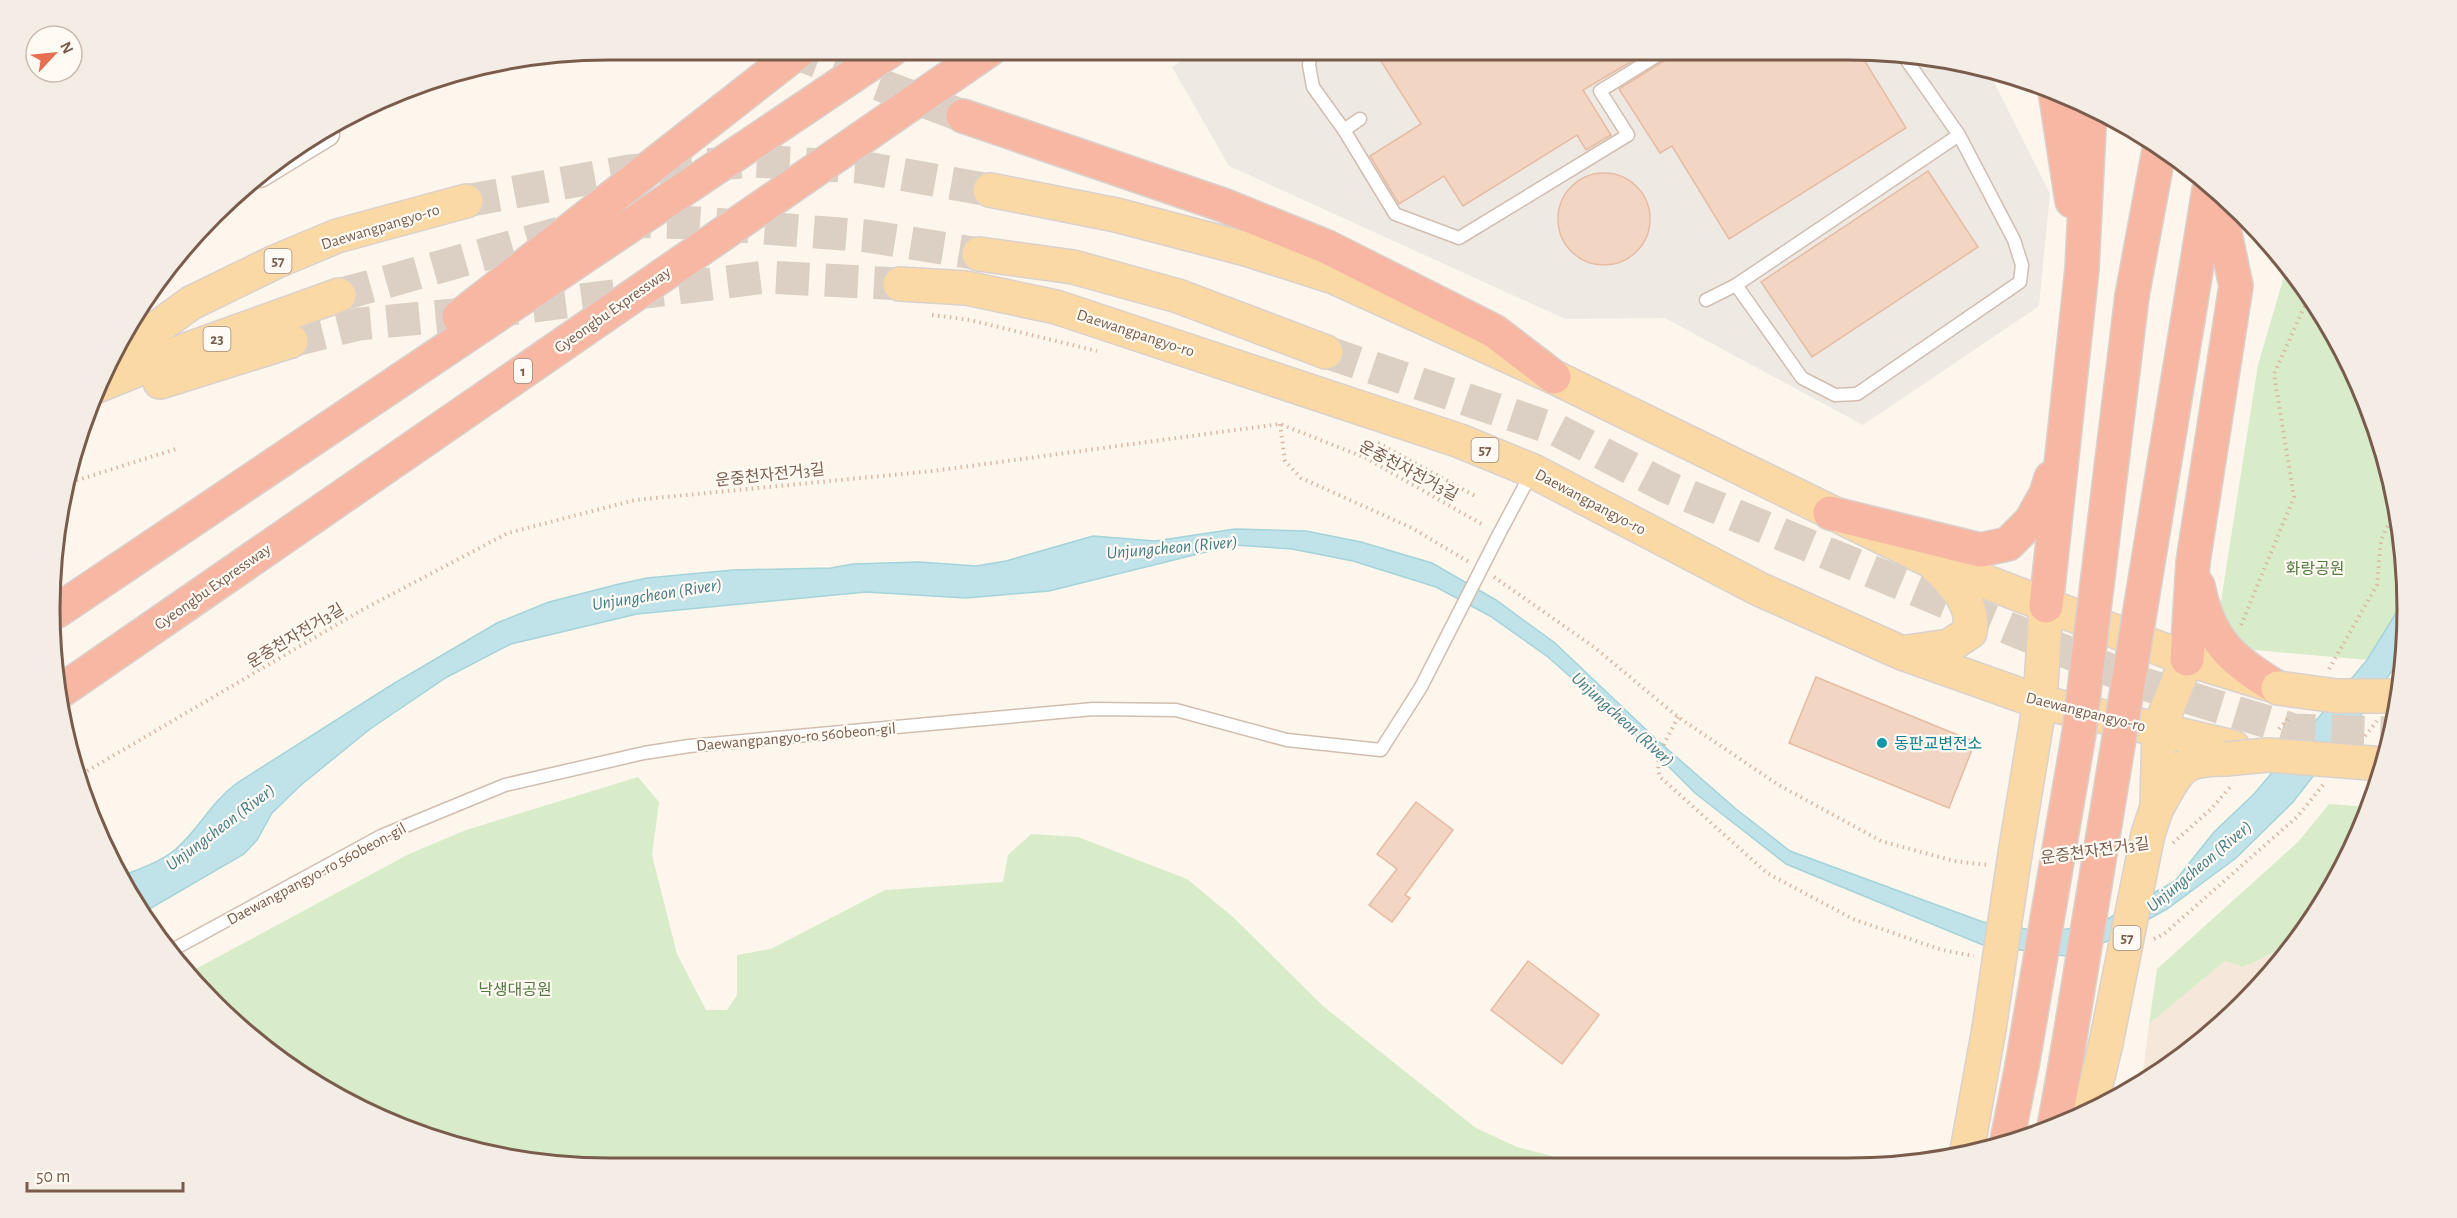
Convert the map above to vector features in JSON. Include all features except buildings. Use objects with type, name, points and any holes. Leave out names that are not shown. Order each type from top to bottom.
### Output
[{"type":"highway","points":[[157,544],[529,264],[787,60]]},
{"type":"highway","points":[[60,609],[876,60]]},
{"type":"highway","name":"Gyeongbu Expressway","points":[[66,687],[975,60]]},
{"type":"highway","points":[[2057,102],[2082,269]]},
{"type":"highway","points":[[963,116],[1223,205],[1327,247],[1494,330],[1554,377]]},
{"type":"highway","points":[[2046,606],[2068,422],[2082,269],[2090,116]]},
{"type":"highway","points":[[2008,1134],[2079,733],[2132,296],[2158,156]]},
{"type":"highway","points":[[2056,1117],[2209,195]]},
{"type":"highway","points":[[2187,658],[2193,562],[2236,286],[2219,205]]},
{"type":"highway","points":[[1830,513],[1980,550],[2008,544],[2031,522],[2046,494],[2068,422]]},
{"type":"highway","points":[[2193,562],[2202,605],[2222,647],[2246,669],[2287,699]]},
{"type":"main road","points":[[990,190],[1116,215],[1246,249],[1334,277],[1554,377],[1929,560],[2187,658],[2287,699],[2389,696]]},
{"type":"main road","name":"Daewangpangyo-ro","points":[[125,351],[192,303],[275,262],[338,236],[466,201]]},
{"type":"main road","points":[[979,254],[1073,267],[1178,296],[1326,352]]},
{"type":"main road","name":"Daewangpangyo-ro","points":[[900,284],[966,288],[1056,307],[1460,441],[1533,471],[1759,589],[1902,653],[2040,702],[2159,729],[2232,761]]},
{"type":"main road","name":"23","points":[[110,381],[186,350],[339,295]]},
{"type":"main road","points":[[102,400],[291,341]]},
{"type":"main road","points":[[1902,653],[1949,646],[1970,632],[1972,620],[1960,590],[1929,560]]},
{"type":"main road","points":[[1968,1144],[1989,1029],[2007,861],[2040,702],[2046,606]]},
{"type":"main road","name":"57","points":[[2092,1100],[2158,829],[2159,729],[2187,658]]},
{"type":"main road","points":[[2158,829],[2178,770],[2198,759],[2232,761],[2271,745],[2375,763]]},
{"type":"lane","points":[[1310,60],[1313,87],[1344,130],[1395,214],[1459,238],[1628,135],[1600,91],[1650,60]]},
{"type":"lane","points":[[1736,285],[1802,378],[1835,395],[1857,394],[2020,282],[2022,265],[2014,240],[1959,135],[1910,64]]},
{"type":"lane","points":[[1344,130],[1360,118]]},
{"type":"lane","points":[[1706,300],[1736,285],[1959,135]]},
{"type":"lane","points":[[1499,534],[1533,471]]},
{"type":"lane","name":"Daewangpangyo-ro 560beon-gil","points":[[177,948],[381,836],[505,785],[644,753],[689,746],[1093,709],[1176,710],[1287,740],[1381,750],[1422,687],[1499,534]]},
{"type":"path","points":[[2236,635],[2294,497],[2274,374],[2305,305]]},
{"type":"path","points":[[927,314],[970,320],[1102,352]]},
{"type":"path","name":"운중천자전거3길","points":[[85,772],[360,611],[508,533],[635,500],[933,471],[1280,424],[1366,458],[1499,534]]},
{"type":"path","points":[[1374,441],[1477,497]]},
{"type":"path","points":[[76,481],[176,449]]},
{"type":"path","points":[[2325,675],[2341,653],[2377,585],[2381,540],[2390,522]]},
{"type":"path","points":[[2271,745],[2287,699]]},
{"type":"path","points":[[1658,758],[1678,717],[1777,784],[1881,841],[1954,861],[2007,861]]},
{"type":"path","name":"운중천자전거3길","points":[[2158,829],[2211,809],[2232,761]]},
{"type":"shaded area","points":[[1184,60],[1848,60],[1920,65],[1990,79],[1993,80],[2050,194],[2039,306],[1863,425],[1665,318],[1565,319],[1229,166],[1172,67]]},
{"type":"shaded area","points":[[2278,951],[2261,971],[2210,1022],[2182,1045],[2143,1071],[2149,1024],[2225,961],[2243,967]]},
{"type":"green space","name":"화랑공원","points":[[2284,275],[2304,304],[2340,366],[2368,433],[2378,467],[2392,537],[2396,573],[2394,662],[2243,649],[2218,620],[2258,365]]},
{"type":"green space","name":"낙생대공원","points":[[638,777],[659,802],[652,855],[677,954],[706,1010],[727,1010],[737,995],[737,955],[771,949],[885,890],[1003,882],[1008,855],[1031,834],[1078,837],[1187,879],[1233,917],[1323,1006],[1476,1128],[1517,1147],[1559,1158],[609,1158],[537,1153],[467,1139],[433,1129],[366,1101],[334,1084],[275,1045],[247,1022],[195,969],[409,854],[466,830]]},
{"type":"green space","points":[[2329,804],[2360,806],[2323,884],[2278,951],[2243,967],[2225,961],[2149,1024],[2157,969],[2299,841]]},
{"type":"water","name":"Unjungcheon (River)","points":[[1235,529],[1306,531],[1361,542],[1432,563],[1496,600],[1555,643],[1657,740],[1736,809],[1790,851],[1983,922],[2045,932],[2088,926],[2104,921],[2175,881],[2214,832],[2254,794],[2367,660],[2397,612],[2396,645],[2393,669],[2361,715],[2293,802],[2236,858],[2167,909],[2111,940],[2065,956],[1983,945],[1786,864],[1695,793],[1647,745],[1548,657],[1490,616],[1436,587],[1353,561],[1292,549],[1234,545],[1049,591],[966,598],[866,592],[637,614],[511,644],[447,677],[370,729],[301,785],[272,813],[257,840],[244,854],[150,909],[128,873],[170,854],[192,833],[220,798],[237,783],[393,684],[497,623],[549,602],[647,578],[733,570],[831,568],[853,564],[919,562],[976,566],[1006,561],[1093,536],[1155,541]]},
{"type":"tunnel","points":[[814,60],[963,116]]},
{"type":"tunnel","points":[[466,201],[629,171],[754,161],[860,167],[990,190]]},
{"type":"tunnel","points":[[618,221],[699,223],[867,236],[979,254]]},
{"type":"tunnel","points":[[339,295],[571,230]]},
{"type":"tunnel","points":[[291,341],[359,324],[485,312],[766,277],[900,284]]},
{"type":"tunnel","points":[[1326,352],[1557,430],[1667,487],[2144,684],[2294,730],[2382,733]]},
{"type":"place","name":"동판교변전소","points":[[1882,743]]}]
